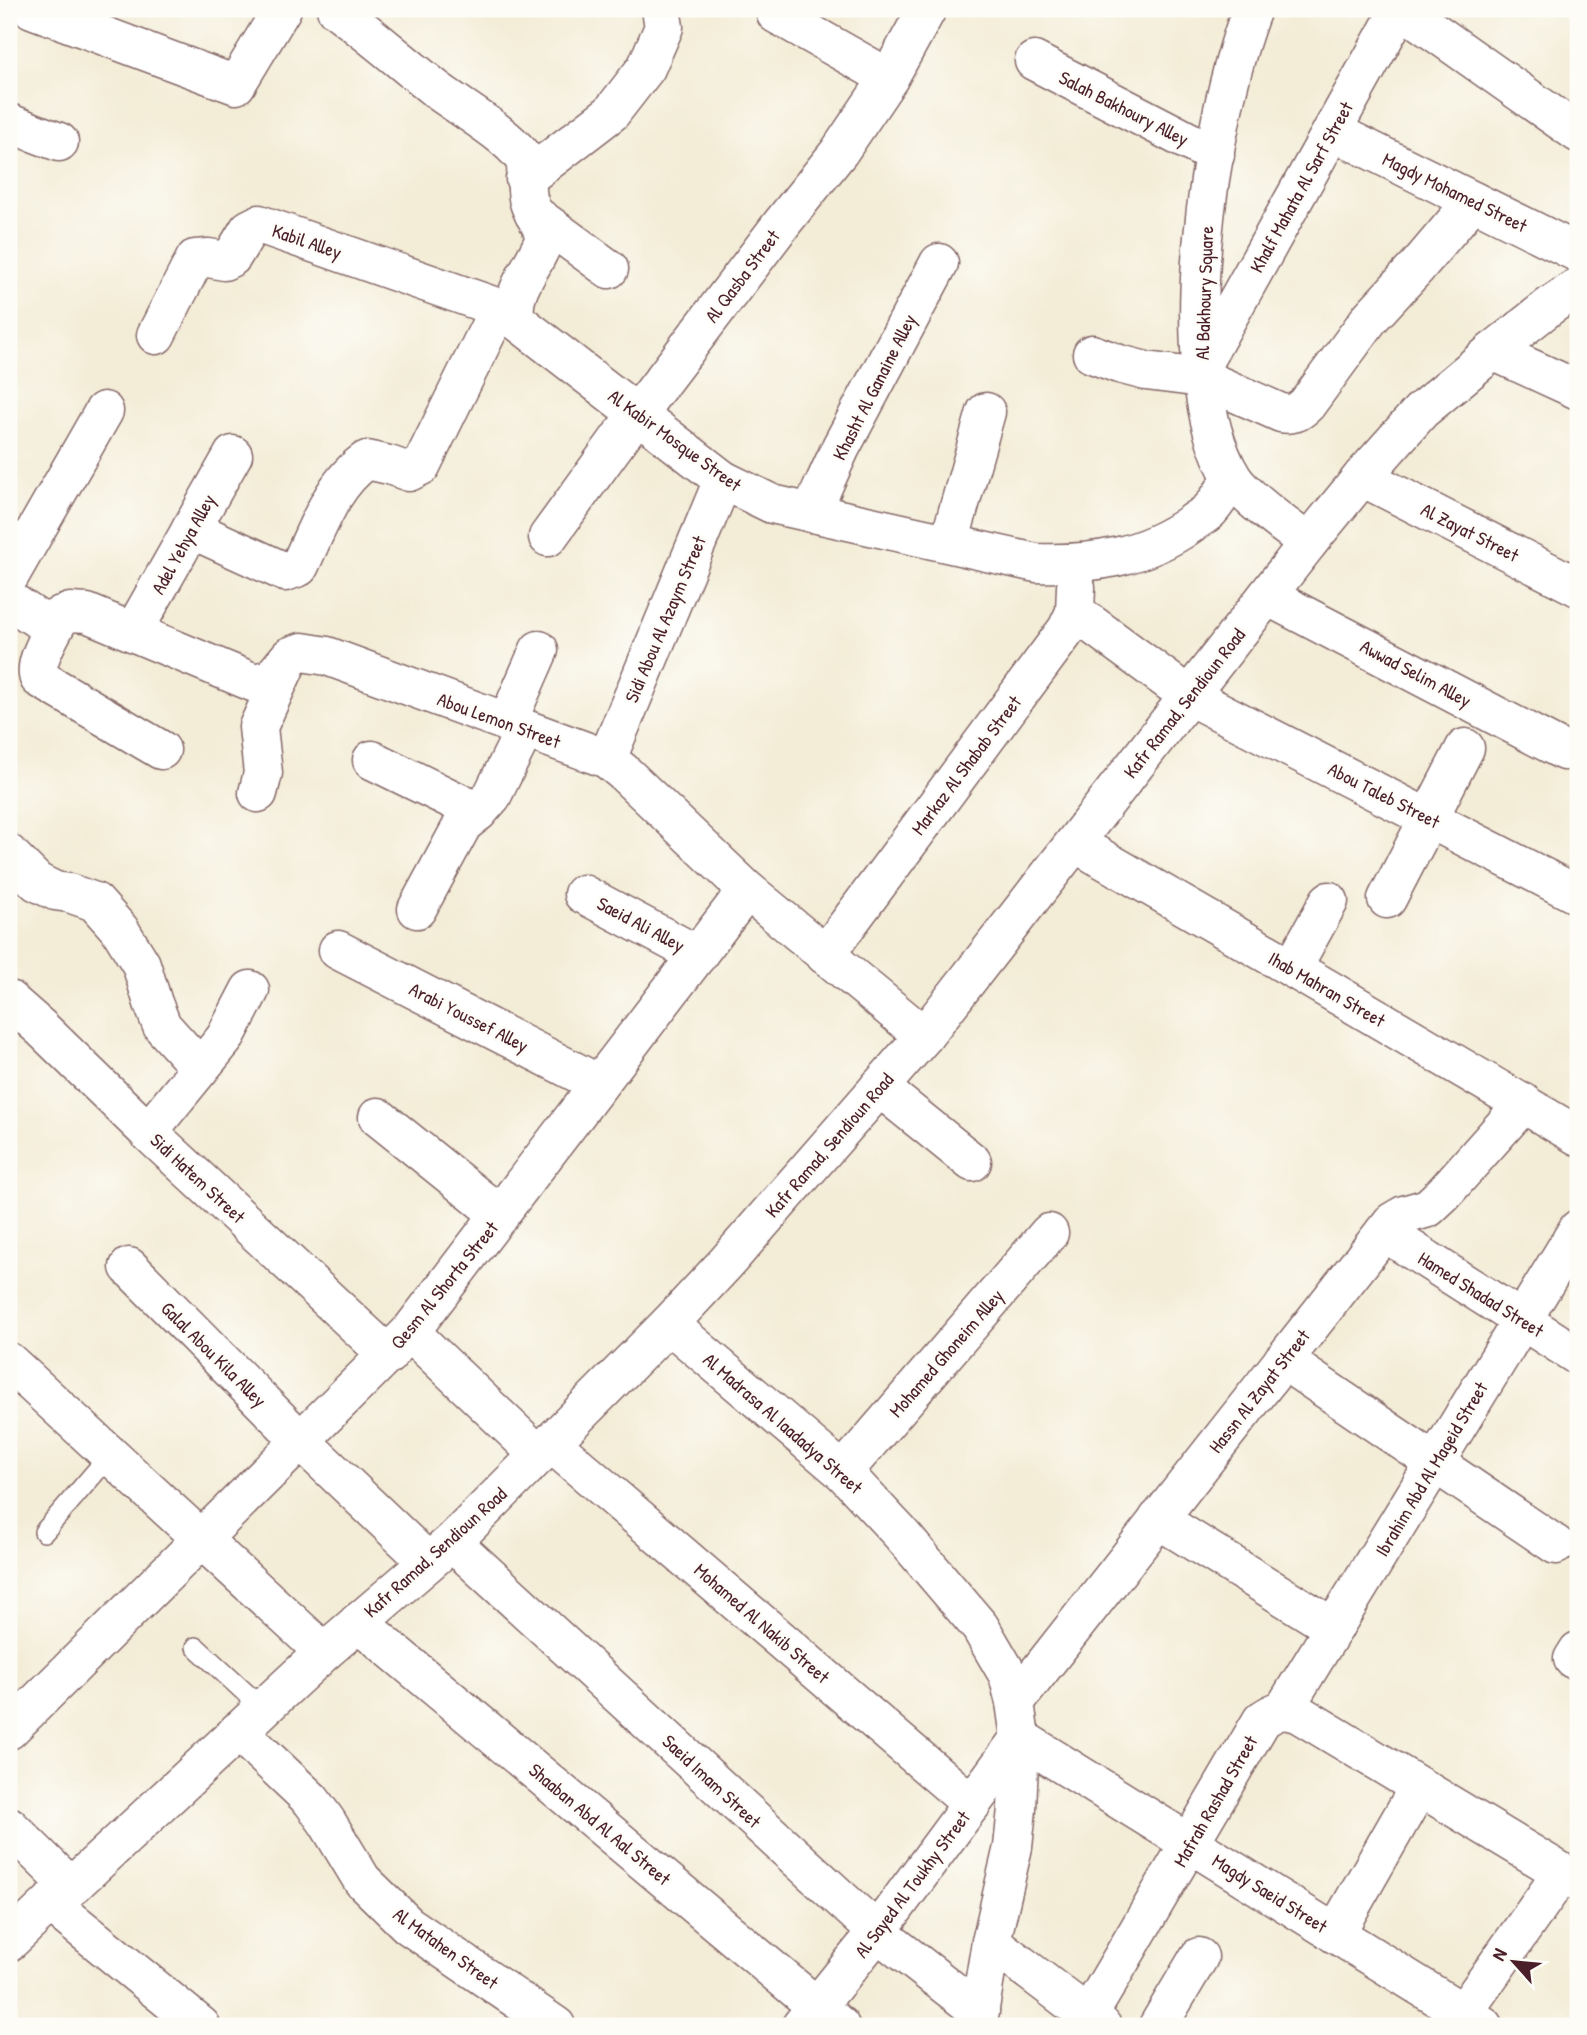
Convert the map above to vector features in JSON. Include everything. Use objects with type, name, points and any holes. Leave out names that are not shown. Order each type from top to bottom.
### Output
[{"type":"street","points":[[32,9],[236,85],[282,9]]},
{"type":"street","points":[[191,529],[285,572],[299,567],[332,499],[354,469],[368,460],[409,472],[421,466],[541,248],[544,237],[530,197],[527,167],[522,156],[508,141],[438,90],[336,9]]},
{"type":"street","points":[[530,197],[611,113],[646,68],[664,27],[661,9]]},
{"type":"street","name":"Al Qasba Street","points":[[548,537],[637,414],[839,152],[889,78],[927,9]]},
{"type":"street","name":"Al Bakhoury Square","points":[[1252,9],[1234,69],[1215,155],[1200,297],[1202,372],[1215,442],[1232,478],[1308,543]]},
{"type":"street","points":[[1401,9],[1578,133]]},
{"type":"street","name":"Khalf Mahata Al Sarf Street","points":[[1202,372],[1401,9]]},
{"type":"street","points":[[776,14],[889,78]]},
{"type":"street","name":"Salah Bakhoury Alley","points":[[1034,61],[1215,155]]},
{"type":"street","points":[[9,123],[59,142]]},
{"type":"street","name":"Magdy Mohamed Street","points":[[1332,131],[1578,253]]},
{"type":"street","points":[[530,197],[609,269]]},
{"type":"street","points":[[1092,354],[1146,371],[1202,372],[1281,413],[1300,411],[1370,318],[1473,201]]},
{"type":"street","name":"Kabil Alley","points":[[156,335],[195,259],[224,261],[232,257],[249,229],[259,224],[506,310]]},
{"type":"street","name":"Khasht Al Ganaine Alley","points":[[811,513],[841,447],[939,263]]},
{"type":"street","name":"Kafr Ramad, Sendioun Road","points":[[9,1942],[324,1652],[440,1552],[669,1324],[726,1263],[924,1036],[1362,477],[1421,411],[1493,351],[1578,287]]},
{"type":"street","name":"Al Kabir Mosque Street","points":[[506,310],[526,329],[723,480],[772,504],[1036,563],[1071,564],[1145,550],[1175,535],[1210,510],[1232,478]]},
{"type":"street","points":[[1493,351],[1578,390]]},
{"type":"street","points":[[9,577],[104,411]]},
{"type":"street","points":[[949,543],[986,412]]},
{"type":"street","name":"Adel Yehya Alley","points":[[133,632],[233,455]]},
{"type":"street","name":"Al Zayat Street","points":[[1362,477],[1578,587]]},
{"type":"street","name":"Sidi Abou Al Azaym Street","points":[[607,759],[723,480]]},
{"type":"street","points":[[1071,564],[1076,582],[1075,612]]},
{"type":"street","name":"Awwad Selim Alley","points":[[1267,596],[1564,751]]},
{"type":"street","points":[[9,600],[39,621],[50,621],[70,612],[86,613],[255,683],[271,679],[290,656]]},
{"type":"street","name":"Abou Taleb Street","points":[[1075,612],[1189,696],[1578,895]]},
{"type":"street","name":"Markaz Al Shabab Street","points":[[825,955],[1067,629],[1075,612]]},
{"type":"street","points":[[61,615],[38,663],[36,672],[39,678],[161,750]]},
{"type":"street","points":[[417,909],[463,824],[492,796],[539,650]]},
{"type":"street","name":"Abou Lemon Street","points":[[290,656],[302,652],[327,656],[607,759],[747,890],[924,1036]]},
{"type":"street","points":[[258,793],[262,773],[257,727],[290,656]]},
{"type":"street","points":[[1387,899],[1465,748]]},
{"type":"street","points":[[372,760],[478,812]]},
{"type":"street","name":"Ihab Mahran Street","points":[[1075,843],[1578,1136]]},
{"type":"street","points":[[9,855],[37,882],[55,891],[69,892],[95,902],[120,930],[141,964],[162,1026],[200,1068]]},
{"type":"street","name":"Qesm Al Shorta Street","points":[[9,1730],[299,1440],[399,1344],[747,890]]},
{"type":"street","name":"Saeid Ali Alley","points":[[583,894],[698,955]]},
{"type":"street","points":[[1292,968],[1329,901]]},
{"type":"street","name":"Arabi Youssef Alley","points":[[338,950],[599,1084]]},
{"type":"street","points":[[148,1132],[225,1038],[250,990]]},
{"type":"street","name":"Sidi Hatem Street","points":[[9,1000],[148,1132],[399,1344],[545,1449]]},
{"type":"street","points":[[878,1087],[972,1163]]},
{"type":"street","name":"Hassn Al Zayat Street","points":[[1014,1702],[1392,1222],[1404,1215],[1428,1208],[1524,1103]]},
{"type":"street","points":[[379,1117],[499,1215]]},
{"type":"street","name":"Ibrahim Abd Al Mageid Street","points":[[1284,1709],[1578,1229]]},
{"type":"street","name":"Hamed Shadad Street","points":[[1384,1232],[1578,1356]]},
{"type":"street","name":"Mohamed Ghoneim Alley","points":[[843,1472],[1049,1233]]},
{"type":"street","name":"Galal Abou Kila Alley","points":[[129,1267],[299,1440],[440,1552]]},
{"type":"street","name":"Al Madrasa Al Iaadadya Street","points":[[669,1324],[843,1472],[901,1534],[980,1627],[1008,1675],[1020,1738],[1013,1847],[991,1942],[978,2019]]},
{"type":"street","points":[[1283,1360],[1556,1545]]},
{"type":"street","points":[[9,1362],[324,1652]]},
{"type":"street","name":"Mohamed Al Nakib Street","points":[[545,1449],[972,1804]]},
{"type":"street","points":[[1158,1519],[1334,1628]]},
{"type":"street","name":"Saeid Imam Street","points":[[440,1552],[978,2019]]},
{"type":"street","name":"Shaaban Abd Al Aal Street","points":[[358,1622],[819,2020]]},
{"type":"street","points":[[1284,1709],[1298,1714],[1570,1877],[1473,2020]]},
{"type":"street","name":"Mafrah Rashad Street","points":[[1095,2021],[1262,1720],[1284,1709]]},
{"type":"street","name":"Al Matahen Street","points":[[250,1720],[327,1822],[362,1880],[408,1926],[556,2026]]},
{"type":"street","name":"Al Sayed Al Toukhy Street","points":[[819,2020],[877,1932],[1020,1738]]},
{"type":"street","name":"Magdy Saeid Street","points":[[1020,1738],[1473,2020]]},
{"type":"street","points":[[1335,1934],[1419,1787]]},
{"type":"street","points":[[9,1826],[61,1895],[201,2026]]},
{"type":"street","points":[[991,1942],[1095,2021]]},
{"type":"street","points":[[1158,2026],[1199,1957]]},
{"type":"lane","points":[[44,1532],[110,1455]]},
{"type":"lane","points":[[196,1647],[250,1720]]}]
